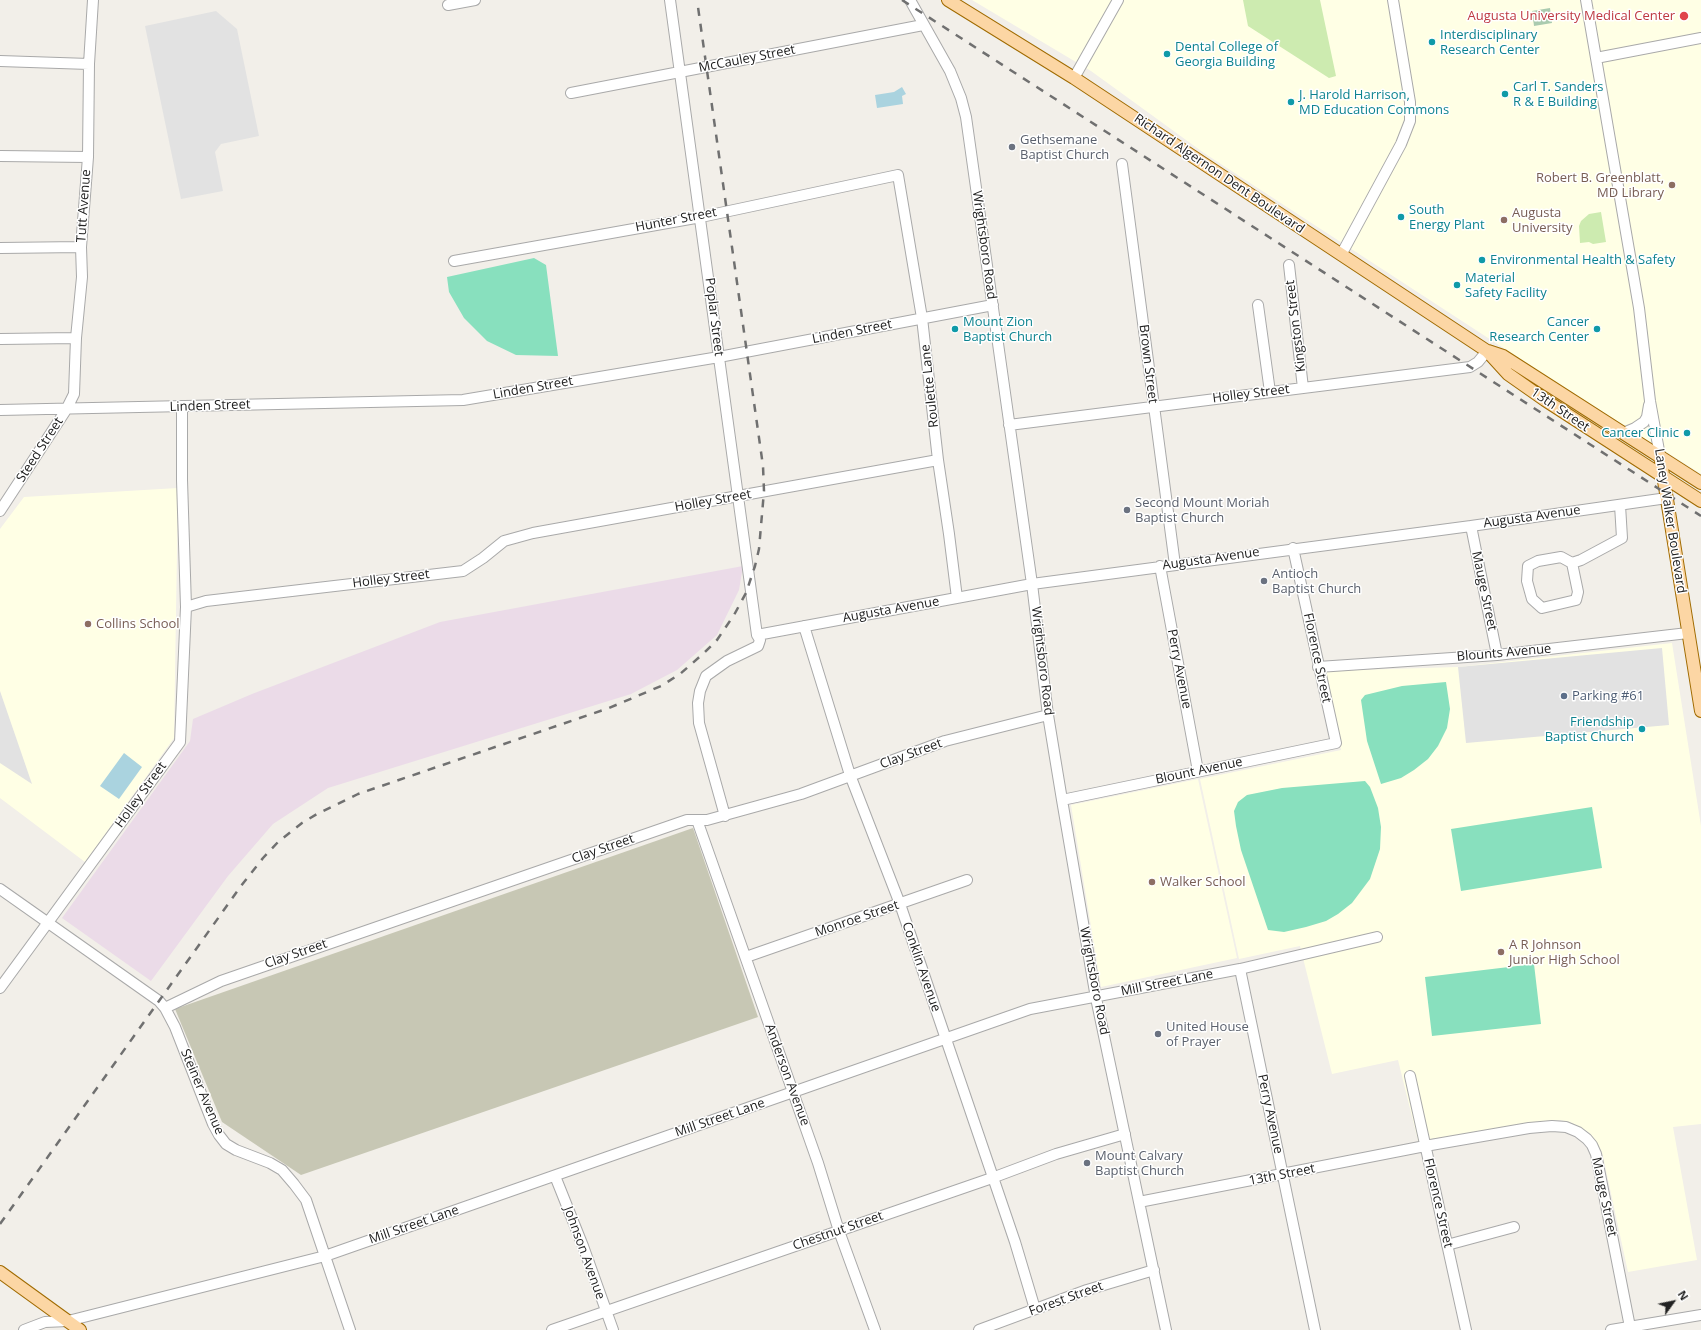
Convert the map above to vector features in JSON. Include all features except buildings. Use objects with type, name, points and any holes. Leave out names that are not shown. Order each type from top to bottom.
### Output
[{"type":"main road","name":"Richard Algernon Dent Boulevard","points":[[948,0],[1074,78],[1487,350]]},
{"type":"main road","points":[[1487,350],[1504,356],[1701,483]]},
{"type":"main road","name":"13th Street","points":[[1487,350],[1508,374],[1586,428],[1701,501]]},
{"type":"main road","name":"Laney Walker Boulevard","points":[[1660,456],[1701,711]]},
{"type":"main road","points":[[0,1272],[68,1321],[78,1330]]},
{"type":"street","name":"Tutt Avenue","points":[[66,410],[74,394],[76,338],[82,276],[82,247],[88,156],[89,64],[93,0]]},
{"type":"street","points":[[448,5],[475,0]]},
{"type":"street","name":"Poplar Street","points":[[670,0],[679,73],[701,217],[757,635]]},
{"type":"street","name":"Wrightsboro Road","points":[[910,0],[950,71],[961,98],[966,117],[1032,584],[1048,714],[1062,800],[1096,998],[1166,1330]]},
{"type":"street","points":[[1074,78],[1118,0]]},
{"type":"street","points":[[1341,255],[1401,144],[1410,121],[1410,102],[1394,0]]},
{"type":"street","name":"Laney Walker Boulevard","points":[[1586,0],[1639,308],[1650,401],[1660,456]]},
{"type":"street","name":"McCauley Street","points":[[571,93],[923,24]]},
{"type":"street","points":[[1596,58],[1701,38]]},
{"type":"street","points":[[0,61],[89,64]]},
{"type":"street","points":[[0,156],[88,156]]},
{"type":"street","name":"Brown Street","points":[[1122,164],[1175,565]]},
{"type":"street","name":"Hunter Street","points":[[454,261],[701,217],[898,175]]},
{"type":"street","name":"Roulette Lane","points":[[898,175],[922,318],[938,460],[957,598]]},
{"type":"street","points":[[0,248],[82,247]]},
{"type":"street","name":"Kingston Street","points":[[1289,265],[1303,388]]},
{"type":"street","name":"Linden Street","points":[[0,410],[66,410],[463,400],[719,357],[993,305]]},
{"type":"street","points":[[1258,305],[1270,392]]},
{"type":"street","points":[[0,339],[76,338]]},
{"type":"street","name":"Holley Street","points":[[1009,425],[1470,367],[1478,362],[1487,350]]},
{"type":"street","points":[[1623,433],[1644,422],[1647,417],[1650,401]]},
{"type":"street","points":[[182,406],[182,480],[186,607]]},
{"type":"street","name":"Steed Street","points":[[0,511],[66,410]]},
{"type":"street","name":"Holley Street","points":[[0,988],[180,742],[186,607],[206,601],[463,571],[483,558],[504,541],[533,533],[938,460]]},
{"type":"street","name":"Augusta Avenue","points":[[757,635],[1032,584],[1293,548],[1471,526],[1667,498]]},
{"type":"street","points":[[1572,563],[1578,592],[1576,600],[1542,608],[1532,599],[1527,581],[1528,566],[1538,561],[1561,558],[1572,563],[1581,560],[1622,538],[1620,505]]},
{"type":"street","name":"Mauge Street","points":[[1471,526],[1497,655]]},
{"type":"street","name":"Florence Street","points":[[1293,548],[1318,667],[1336,743]]},
{"type":"street","name":"Perry Avenue","points":[[1160,566],[1198,772]]},
{"type":"street","name":"Conklin Avenue","points":[[804,626],[850,775],[900,904],[1015,1242],[1035,1309]]},
{"type":"street","name":"Blounts Avenue","points":[[1318,667],[1497,655],[1688,633]]},
{"type":"street","points":[[725,816],[700,723],[698,703],[700,691],[706,676],[727,661],[758,646],[760,640],[757,635]]},
{"type":"street","name":"Clay Street","points":[[165,1008],[221,981],[687,820],[707,820],[725,816],[801,794],[945,741],[1048,714]]},
{"type":"street","name":"Blount Avenue","points":[[1062,800],[1336,743]]},
{"type":"street","name":"Anderson Avenue","points":[[698,820],[794,1092],[818,1162],[839,1231],[875,1330]]},
{"type":"street","name":"Monroe Street","points":[[746,957],[967,880]]},
{"type":"street","name":"Steiner Avenue","points":[[0,888],[159,1001],[165,1008],[175,1027],[213,1124],[219,1135],[226,1144],[236,1150],[270,1163],[288,1175],[306,1200],[350,1330]]},
{"type":"street","name":"Mill Street Lane","points":[[24,1330],[45,1322],[68,1321],[325,1256],[1030,1010],[1240,969],[1377,937]]},
{"type":"street","name":"Perry Avenue","points":[[1240,969],[1315,1330]]},
{"type":"street","name":"Florence Street","points":[[1410,1076],[1466,1330]]},
{"type":"street","name":"Mauge Street","points":[[1425,1146],[1552,1126],[1566,1127],[1578,1132],[1587,1139],[1592,1145],[1596,1154],[1630,1327]]},
{"type":"street","name":"Chestnut Street","points":[[552,1330],[992,1178],[1056,1154],[1125,1134]]},
{"type":"street","name":"13th Street","points":[[1139,1202],[1425,1146]]},
{"type":"street","name":"Johnson Avenue","points":[[556,1176],[613,1330]]},
{"type":"street","points":[[1447,1245],[1514,1227]]},
{"type":"street","name":"Forest Street","points":[[979,1330],[1087,1290],[1154,1270]]},
{"type":"street","points":[[1611,1330],[1701,1315]]},
{"type":"street","name":"Mill Street Lane","points":[[53,1330],[68,1321]]},
{"type":"shaded area","name":"Augusta University","points":[[972,0],[1701,0],[1701,474],[1551,379],[1204,153],[1091,71]]},
{"type":"shaded area","points":[[1550,8],[1552,23],[1534,26],[1532,11]]},
{"type":"shaded area","points":[[216,11],[237,29],[259,136],[221,144],[215,152],[223,191],[181,199],[145,26]]},
{"type":"shaded area","name":"Collins School","points":[[178,488],[174,738],[85,862],[0,798],[0,529],[24,497]]},
{"type":"shaded area","points":[[743,566],[739,590],[717,635],[677,670],[631,694],[328,788],[273,824],[228,876],[151,981],[62,918],[190,741],[193,719],[252,694],[440,622]]},
{"type":"shaded area","name":"A R Johnson Junior High School","points":[[1672,643],[1701,826],[1701,1124],[1673,1127],[1697,1260],[1628,1272],[1602,1152],[1590,1133],[1570,1122],[1560,1120],[1544,1121],[1418,1141],[1398,1060],[1332,1074],[1300,946],[1239,959],[1200,779],[1341,750],[1324,671],[1458,667]]},
{"type":"shaded area","name":"Parking #61","points":[[1662,648],[1669,725],[1466,743],[1458,667]]},
{"type":"shaded area","points":[[0,691],[32,784],[0,763]]},
{"type":"shaded area","name":"Walker School","points":[[1198,779],[1237,958],[1101,987],[1071,805]]},
{"type":"shaded area","points":[[693,828],[758,1017],[301,1175],[222,1122],[175,1009]]},
{"type":"green space","points":[[1243,0],[1320,0],[1336,76],[1329,78],[1248,26]]},
{"type":"green space","points":[[1601,212],[1606,242],[1593,244],[1589,242],[1580,243],[1579,226],[1581,221],[1589,214]]},
{"type":"green space","points":[[534,258],[546,265],[558,356],[516,355],[487,341],[464,318],[449,292],[447,277]]},
{"type":"green space","points":[[1446,682],[1450,709],[1447,728],[1438,746],[1428,759],[1414,770],[1401,778],[1381,784],[1367,741],[1361,700],[1365,695],[1402,686]]},
{"type":"green space","points":[[1365,781],[1370,787],[1378,808],[1381,827],[1380,849],[1370,879],[1352,903],[1326,921],[1284,932],[1268,930],[1241,850],[1234,811],[1238,802],[1247,795],[1282,788]]},
{"type":"green space","points":[[1592,807],[1602,868],[1461,891],[1451,829]]},
{"type":"green space","points":[[1534,964],[1541,1024],[1432,1036],[1425,977]]},
{"type":"water","points":[[902,87],[906,94],[902,96],[903,104],[877,108],[875,95],[894,92]]},
{"type":"water","points":[[124,753],[142,767],[119,799],[100,786]]},
{"type":"railway","points":[[0,1224],[241,886],[278,842],[302,823],[358,794],[609,708],[661,686],[680,674],[704,653],[717,640],[734,615],[746,593],[759,549],[764,491],[763,466],[697,0]]},
{"type":"railway","points":[[902,0],[1701,516]]},
{"type":"place","name":"Augusta University Medical Center","points":[[1684,16]]},
{"type":"place","name":"Interdisciplinary Research Center","points":[[1432,42]]},
{"type":"place","name":"Dental College of Georgia Building","points":[[1167,54]]},
{"type":"place","name":"Carl T. Sanders R & E Building","points":[[1505,94]]},
{"type":"place","name":"J. Harold Harrison, MD Education Commons","points":[[1291,102]]},
{"type":"place","name":"Gethsemane Baptist Church","points":[[1012,147]]},
{"type":"place","name":"Robert B. Greenblatt, MD Library","points":[[1672,185]]},
{"type":"place","name":"South Energy Plant","points":[[1401,217]]},
{"type":"place","name":"Augusta University","points":[[1504,220]]},
{"type":"place","name":"Environmental Health & Safety","points":[[1482,260]]},
{"type":"place","name":"Material Safety Facility","points":[[1457,285]]},
{"type":"place","name":"Mount Zion Baptist Church","points":[[955,329]]},
{"type":"place","name":"Cancer Research Center","points":[[1597,329]]},
{"type":"place","name":"Cancer Clinic","points":[[1687,433]]},
{"type":"place","name":"Second Mount Moriah Baptist Church","points":[[1127,510]]},
{"type":"place","name":"Antioch Baptist Church","points":[[1264,581]]},
{"type":"place","name":"Collins School","points":[[88,624]]},
{"type":"place","name":"Parking #61","points":[[1564,696]]},
{"type":"place","name":"Friendship Baptist Church","points":[[1642,729]]},
{"type":"place","name":"Walker School","points":[[1152,882]]},
{"type":"place","name":"A R Johnson Junior High School","points":[[1501,952]]},
{"type":"place","name":"United House of Prayer","points":[[1158,1034]]},
{"type":"place","name":"Mount Calvary Baptist Church","points":[[1087,1163]]}]
